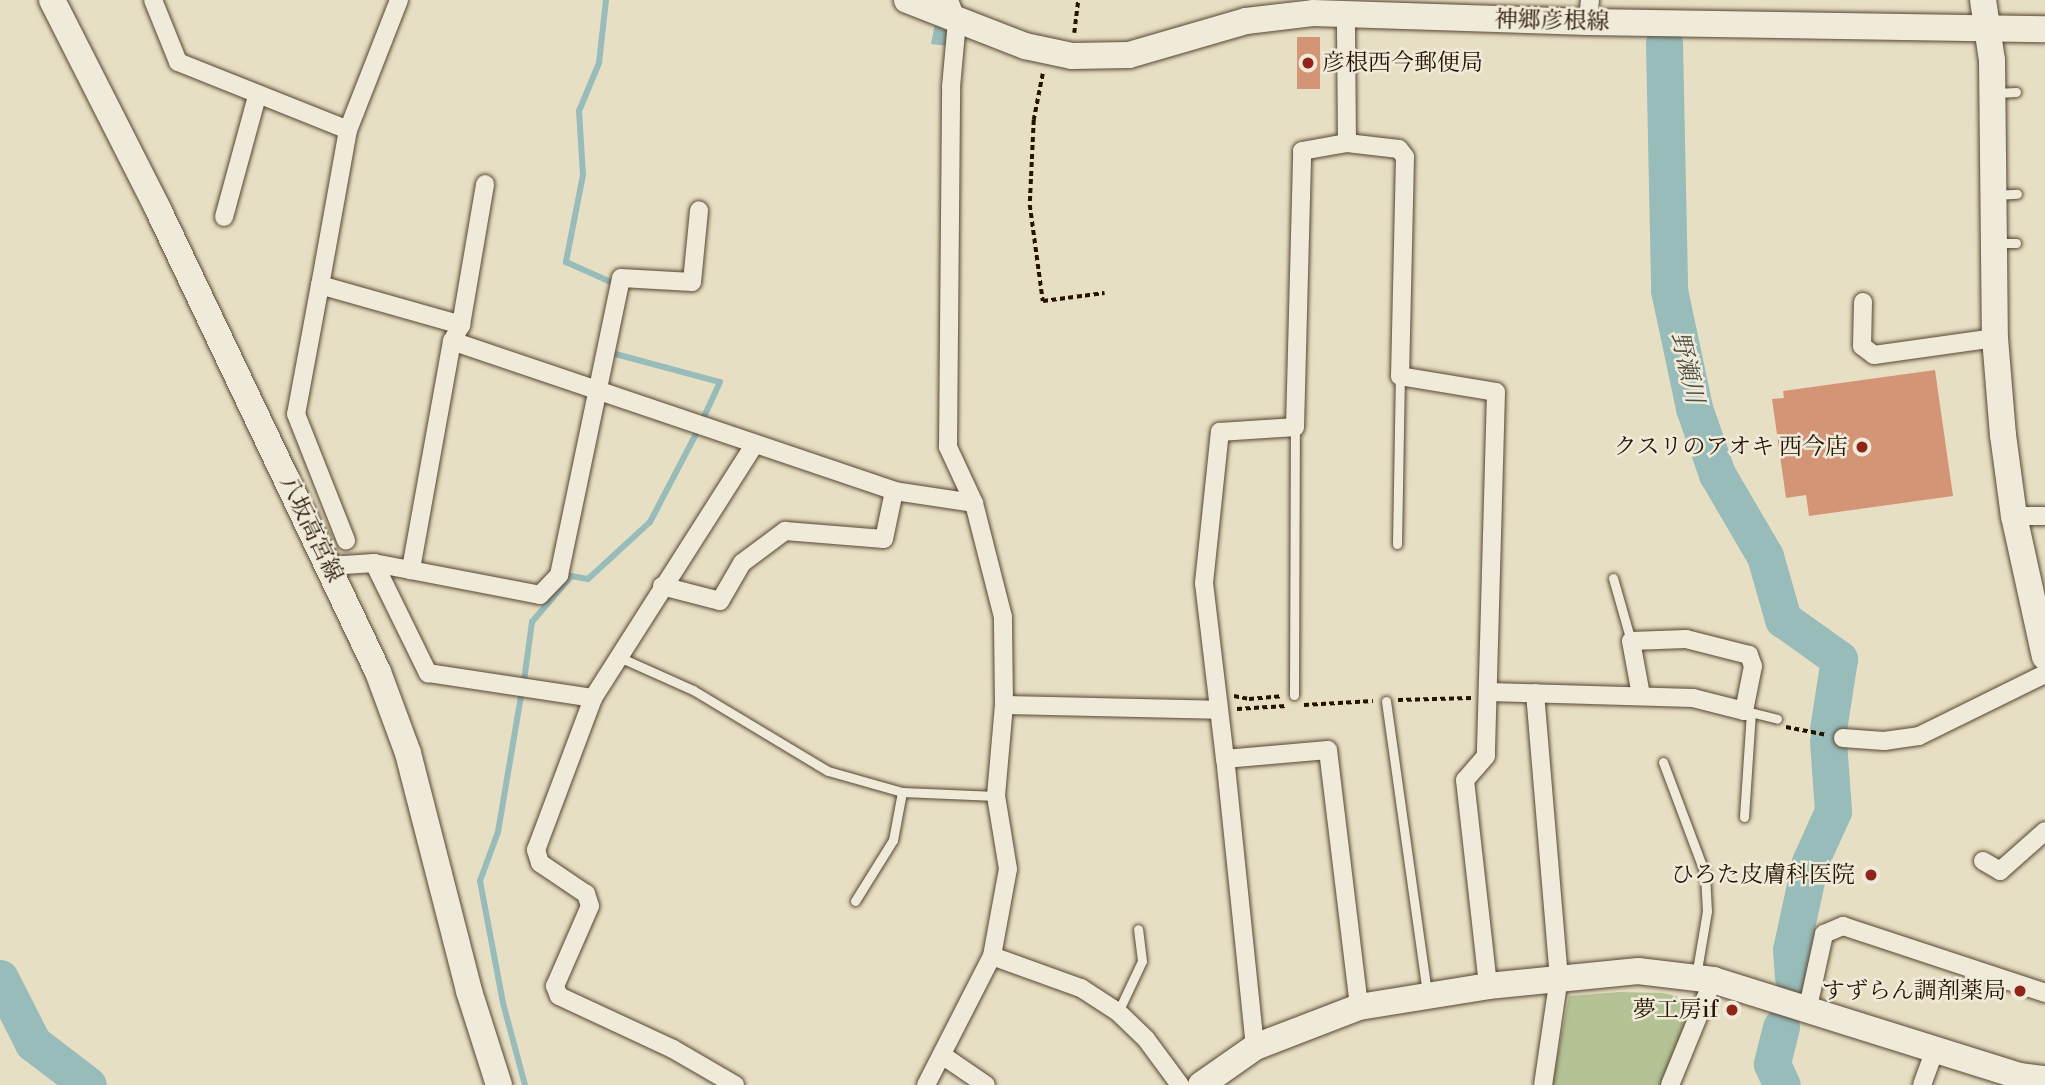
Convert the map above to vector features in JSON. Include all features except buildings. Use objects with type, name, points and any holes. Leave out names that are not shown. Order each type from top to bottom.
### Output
[{"type":"main road","name":"八坂高宮線","points":[[52,0],[329,566],[408,753],[469,991],[499,1085]]},
{"type":"main road","name":"神郷彦根線","points":[[907,0],[953,11],[1060,54],[1129,55],[1247,21],[1314,6],[1346,16],[1589,11],[1985,13],[2045,29]]},
{"type":"main road","points":[[1985,13],[2004,93],[2005,243],[1995,338],[2014,516],[2045,657]]},
{"type":"main road","points":[[1201,1085],[1255,1047],[1359,1007],[1488,986],[1638,971],[1705,978],[1808,1007],[2019,1076],[2045,1079]]},
{"type":"street","points":[[153,0],[178,62],[257,96],[348,130]]},
{"type":"street","points":[[346,540],[296,414],[348,130],[399,0]]},
{"type":"street","points":[[926,1085],[992,956],[1008,869],[996,796],[1004,705],[1003,617],[974,503],[948,447],[953,11]]},
{"type":"street","points":[[1346,16],[1347,143]]},
{"type":"street","points":[[224,217],[257,96]]},
{"type":"street","points":[[1255,1047],[1204,583],[1220,432],[1295,427],[1302,152],[1347,143],[1399,149],[1405,157],[1400,376],[1496,392],[1486,756],[1465,780],[1488,986]]},
{"type":"street","points":[[411,570],[452,341],[461,325],[485,184]]},
{"type":"street","points":[[329,566],[374,563],[540,595],[559,575],[621,278],[692,282],[699,209]]},
{"type":"street","points":[[320,285],[461,325]]},
{"type":"street","points":[[1863,302],[1862,346],[1874,355],[1995,338]]},
{"type":"street","points":[[452,341],[596,393],[894,491],[974,503]]},
{"type":"street","points":[[735,1085],[673,1049],[559,996],[555,986],[590,906],[586,894],[540,863],[536,850],[593,698],[754,445]]},
{"type":"street","points":[[662,586],[720,601],[742,563],[785,531],[884,539],[894,491]]},
{"type":"street","points":[[2014,516],[2045,516]]},
{"type":"street","points":[[374,563],[428,673],[593,698]]},
{"type":"street","points":[[1488,695],[1535,693],[1693,698],[1748,712],[1753,666],[1749,655],[1686,639],[1631,641],[1641,695]]},
{"type":"street","points":[[1843,738],[1884,741],[1919,736],[2045,674]]},
{"type":"street","points":[[1535,693],[1559,977],[1543,1085]]},
{"type":"street","points":[[1004,705],[1218,702]]},
{"type":"street","points":[[1225,759],[1328,750],[1359,1007]]},
{"type":"street","points":[[1983,861],[2000,871],[2045,831]]},
{"type":"street","points":[[1808,1007],[1824,934],[1843,926],[2045,993]]},
{"type":"street","points":[[992,956],[1081,988],[1118,1012],[1146,1039],[1180,1085]]},
{"type":"street","points":[[1671,1085],[1705,978]]},
{"type":"street","points":[[1922,1085],[1935,1049]]},
{"type":"street","points":[[942,1055],[986,1085]]},
{"type":"lane","points":[[1397,544],[1400,376]]},
{"type":"lane","points":[[1294,695],[1295,427]]},
{"type":"lane","points":[[1613,578],[1631,641]]},
{"type":"lane","points":[[619,657],[693,690],[828,771],[902,792],[996,796]]},
{"type":"lane","points":[[1386,701],[1427,995]]},
{"type":"lane","points":[[1744,817],[1748,712],[1777,719]]},
{"type":"lane","points":[[1663,762],[1705,874],[1705,978]]},
{"type":"lane","points":[[855,901],[893,841],[902,792]]},
{"type":"lane","points":[[1118,1012],[1142,961],[1138,929]]},
{"type":"path","points":[[1078,0],[1034,120],[1030,205],[1043,300],[1104,293]]},
{"type":"path","points":[[1218,702],[1294,695]]},
{"type":"path","points":[[1302,705],[1488,695]]},
{"type":"path","points":[[1218,702],[1288,706]]},
{"type":"path","points":[[1777,719],[1787,727],[1843,738]]},
{"type":"green space","points":[[1620,992],[1663,993],[1695,1001],[1661,1085],[1552,1085],[1569,996]]},
{"type":"water","points":[[935,24],[949,33],[947,46],[931,44]]},
{"type":"waterway","points":[[606,0],[599,63],[579,111],[583,175],[566,262],[611,282]]},
{"type":"waterway","name":"野瀬川","points":[[1664,43],[1669,290],[1694,408],[1717,474],[1765,556],[1783,619],[1839,659],[1828,729]]},
{"type":"waterway","points":[[608,352],[720,382],[703,419]]},
{"type":"waterway","points":[[524,681],[532,622],[571,576],[588,579],[650,522],[697,432]]},
{"type":"waterway","points":[[521,696],[498,832],[480,881],[503,1003],[525,1085]]},
{"type":"waterway","name":"野瀬川","points":[[1793,977],[1791,950],[1810,862],[1833,811],[1828,741]]},
{"type":"waterway","points":[[0,978],[33,1043],[88,1085]]},
{"type":"waterway","name":"野瀬川","points":[[1781,1027],[1772,1064],[1782,1085]]},
{"type":"place","name":"彦根西今郵便局","points":[[1308,63]]},
{"type":"place","name":"クスリのアオキ 西今店","points":[[1862,447]]},
{"type":"place","name":"ひろた皮膚科医院","points":[[1871,875]]},
{"type":"place","name":"すずらん調剤薬局","points":[[2020,991]]},
{"type":"place","name":"夢工房if","points":[[1732,1010]]}]
